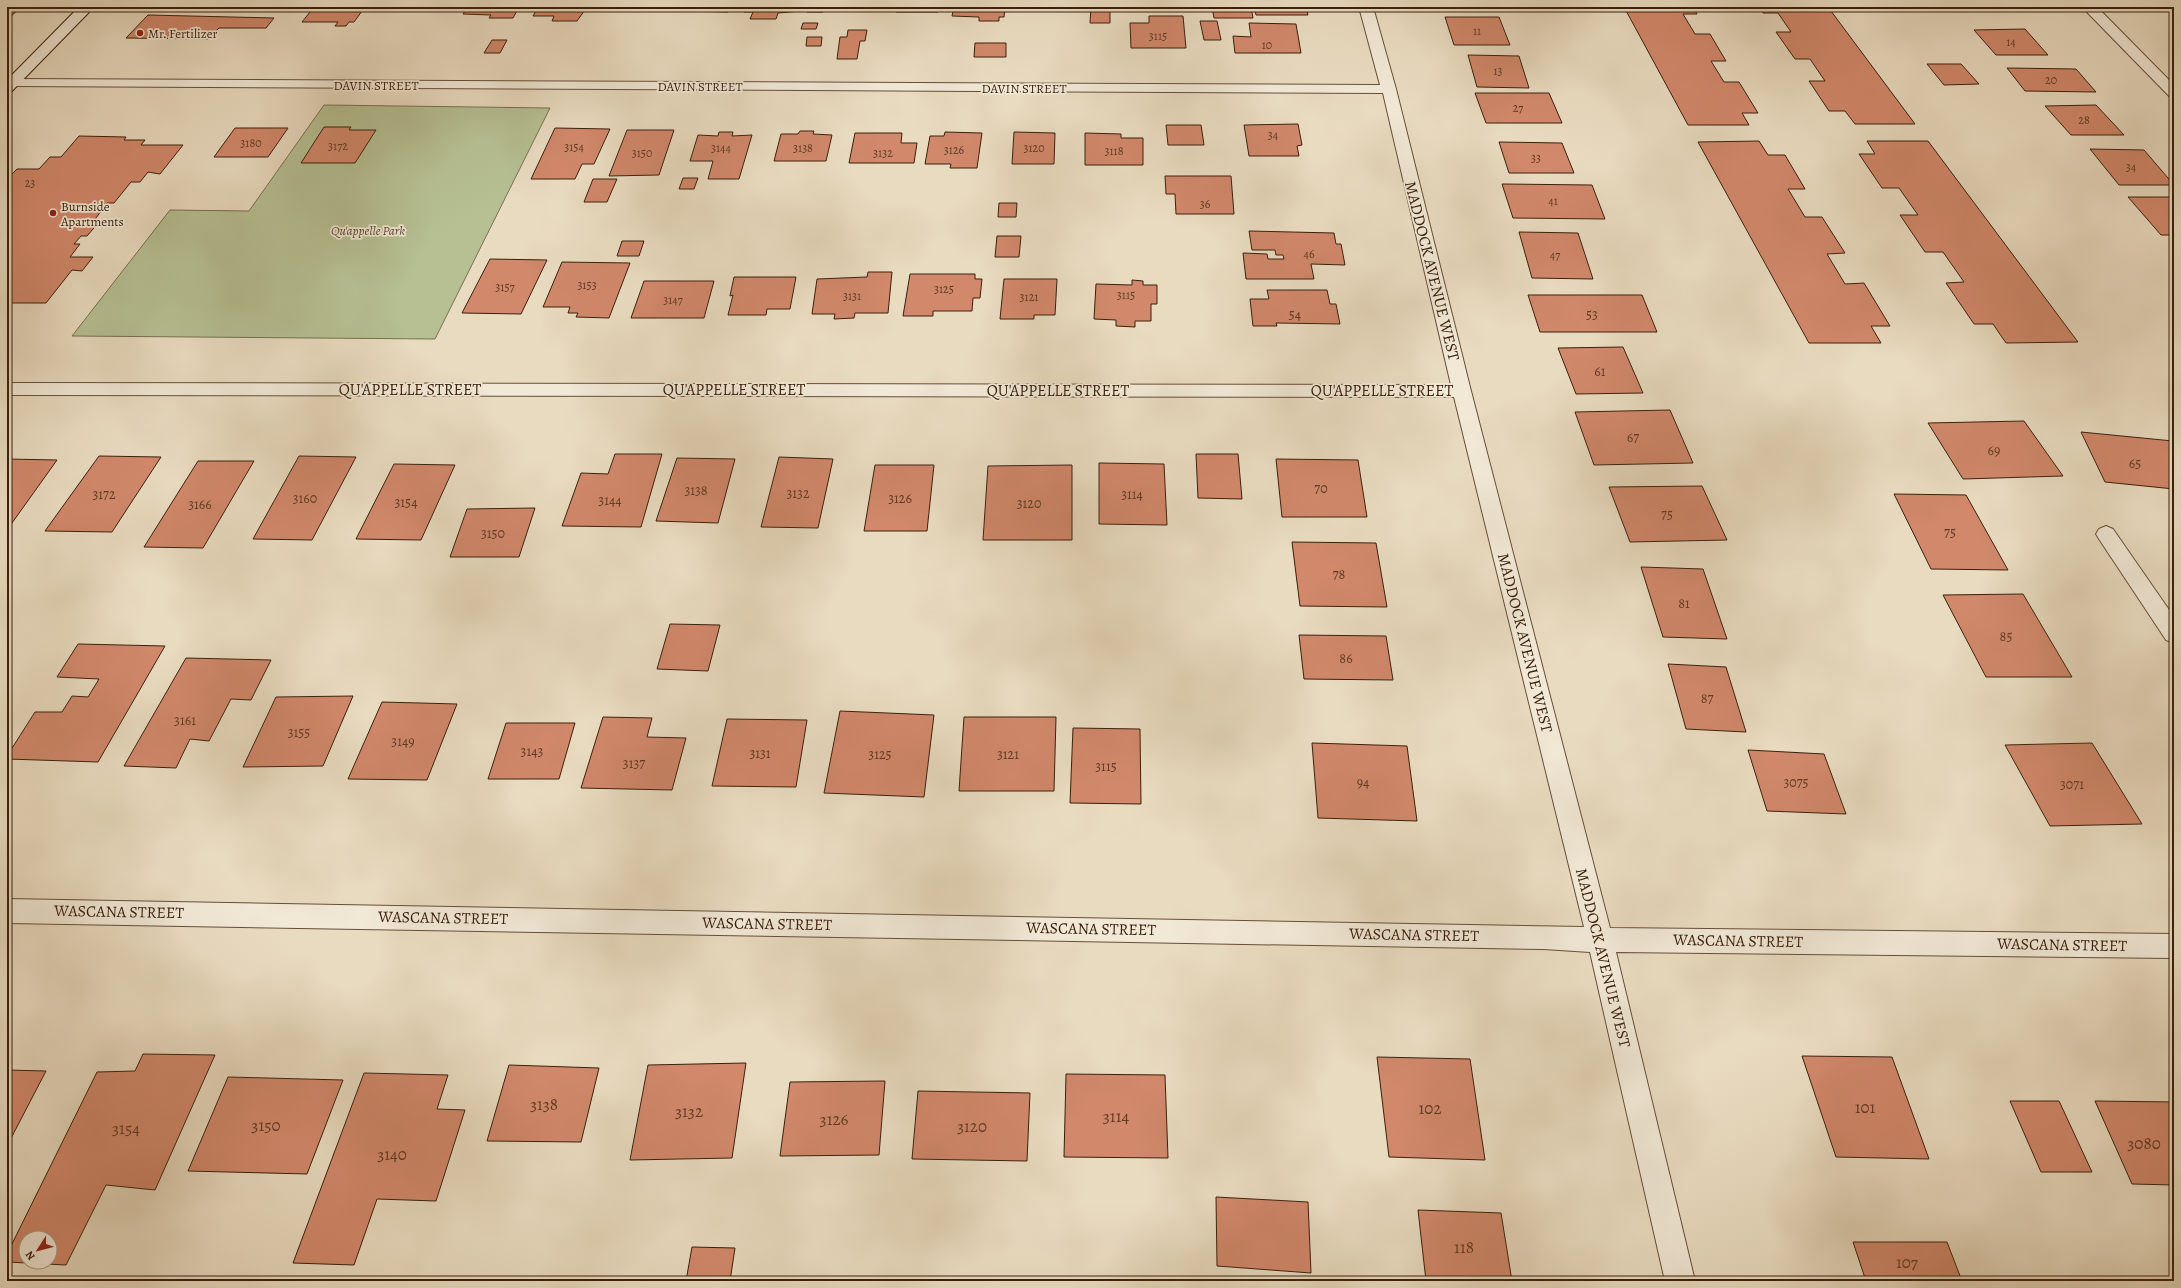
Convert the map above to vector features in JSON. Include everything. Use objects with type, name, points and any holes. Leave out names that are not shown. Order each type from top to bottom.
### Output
[{"type":"street","points":[[9,86],[87,7]]},
{"type":"street","name":"MADDOCK AVENUE WEST","points":[[1366,7],[1389,89],[1462,391],[1600,940],[1680,1281]]},
{"type":"street","points":[[2089,7],[2174,92]]},
{"type":"street","name":"DAVIN STREET","points":[[9,86],[1389,89]]},
{"type":"street","name":"QU'APPELLE STREET","points":[[7,389],[1462,391]]},
{"type":"street","points":[[2106,534],[2174,634]]},
{"type":"street","name":"WASCANA STREET","points":[[7,910],[1544,937],[1600,940],[2174,946]]},
{"type":"green space","name":"Qu'appelle Park","points":[[324,105],[550,108],[435,339],[72,336],[170,210],[249,211]]},
{"type":"building","points":[[7,7],[21,7],[7,20]]},
{"type":"building","points":[[314,7],[365,7],[354,22],[349,22],[346,26],[335,26],[338,22],[302,22]]},
{"type":"building","points":[[468,7],[519,7],[513,18],[489,18],[491,15],[463,14]]},
{"type":"building","points":[[538,7],[587,7],[577,21],[552,21],[554,16],[533,16]]},
{"type":"building","points":[[690,7],[730,7],[728,12],[689,11]]},
{"type":"building","points":[[746,7],[803,7],[801,11],[778,13],[776,19],[750,19],[753,12],[744,12]]},
{"type":"building","points":[[808,7],[824,7],[823,12],[807,12]]},
{"type":"building","points":[[897,7],[939,7],[938,12],[896,12]]},
{"type":"building","points":[[954,7],[1005,7],[1004,17],[999,17],[999,21],[979,21],[979,17],[952,16]]},
{"type":"building","points":[[1022,7],[1067,7],[1067,8],[1022,9]]},
{"type":"building","points":[[1091,7],[1110,7],[1110,23],[1090,23]]},
{"type":"building","points":[[1116,7],[1140,7],[1140,10],[1116,10]]},
{"type":"building","points":[[1212,7],[1251,7],[1253,18],[1214,18]]},
{"type":"building","points":[[1254,7],[1306,7],[1308,15],[1256,15]]},
{"type":"building","points":[[1624,7],[1693,7],[1697,14],[1683,14],[1695,34],[1710,34],[1726,61],[1711,61],[1724,82],[1739,82],[1758,113],[1742,113],[1749,125],[1688,125]]},
{"type":"building","points":[[1759,7],[1828,7],[1915,124],[1855,124],[1845,111],[1829,111],[1809,81],[1825,81],[1810,59],[1795,59],[1776,32],[1791,32],[1778,13],[1763,13]]},
{"type":"building","points":[[148,15],[274,18],[266,28],[219,28],[208,39],[126,38]]},
{"type":"building","points":[[1149,16],[1183,16],[1186,48],[1131,48],[1130,23],[1149,23]]},
{"type":"building","points":[[1445,17],[1499,17],[1510,45],[1454,45]]},
{"type":"building","points":[[1200,21],[1217,21],[1221,40],[1204,40]]},
{"type":"building","points":[[803,23],[818,23],[816,29],[801,29]]},
{"type":"building","points":[[1249,23],[1296,24],[1301,53],[1235,53],[1233,36],[1251,37]]},
{"type":"building","points":[[2025,29],[2048,55],[1996,55],[1974,30]]},
{"type":"building","points":[[848,30],[867,30],[865,41],[860,41],[857,59],[837,59],[840,37],[847,37]]},
{"type":"building","points":[[807,37],[822,37],[821,46],[806,46]]},
{"type":"building","points":[[492,40],[507,40],[500,53],[484,53]]},
{"type":"building","points":[[975,43],[1006,43],[1006,57],[974,57]]},
{"type":"building","points":[[1468,55],[1519,56],[1529,88],[1477,87]]},
{"type":"building","points":[[1927,64],[1961,64],[1979,84],[1944,85]]},
{"type":"building","points":[[2007,68],[2076,69],[2096,92],[2025,91]]},
{"type":"building","points":[[1475,93],[1549,93],[1562,123],[1486,123]]},
{"type":"building","points":[[2096,105],[2124,135],[2071,135],[2045,106]]},
{"type":"building","points":[[1298,124],[1302,145],[1297,146],[1299,156],[1249,156],[1244,125]]},
{"type":"building","points":[[1166,125],[1201,125],[1204,145],[1168,145]]},
{"type":"building","points":[[324,127],[351,127],[349,130],[376,130],[355,163],[301,163]]},
{"type":"building","points":[[235,128],[288,128],[268,157],[214,157]]},
{"type":"building","points":[[555,128],[610,129],[594,164],[582,164],[575,179],[531,179]]},
{"type":"building","points":[[627,130],[674,130],[659,175],[609,176]]},
{"type":"building","points":[[800,131],[814,131],[813,134],[832,135],[826,161],[774,161],[781,134],[798,134]]},
{"type":"building","points":[[719,132],[733,132],[732,136],[752,135],[739,179],[708,179],[713,161],[690,161],[698,135],[718,136]]},
{"type":"building","points":[[945,132],[982,133],[977,168],[950,168],[951,164],[925,164],[930,136],[944,136]]},
{"type":"building","points":[[1014,132],[1055,133],[1054,164],[1012,164]]},
{"type":"building","points":[[855,133],[902,133],[901,143],[917,143],[914,163],[849,163]]},
{"type":"building","points":[[1085,133],[1121,134],[1121,138],[1143,138],[1143,165],[1085,165]]},
{"type":"building","name":"Burnside Apartments","points":[[79,136],[126,137],[124,140],[145,140],[141,145],[183,145],[160,174],[148,172],[140,182],[131,182],[114,203],[107,203],[93,222],[99,222],[87,236],[81,236],[74,244],[80,244],[70,257],[93,257],[82,271],[72,270],[46,303],[7,303],[7,179],[17,169],[39,169],[50,157],[61,157]]},
{"type":"building","points":[[1759,141],[1768,155],[1785,155],[1805,189],[1788,189],[1805,217],[1822,217],[1845,253],[1827,254],[1845,284],[1864,283],[1890,326],[1871,326],[1881,343],[1809,343],[1698,142]]},
{"type":"building","points":[[1867,141],[1928,141],[2078,342],[2006,343],[1993,324],[1974,324],[1946,283],[1964,282],[1943,252],[1925,252],[1900,215],[1918,215],[1899,188],[1882,188],[1859,154],[1875,154]]},
{"type":"building","points":[[1499,142],[1562,143],[1574,173],[1509,173]]},
{"type":"building","points":[[2090,149],[2144,150],[2174,185],[2119,185]]},
{"type":"building","points":[[1165,176],[1231,176],[1234,214],[1176,214],[1175,194],[1166,194]]},
{"type":"building","points":[[683,178],[698,178],[694,189],[679,189]]},
{"type":"building","points":[[593,179],[617,179],[607,202],[584,202]]},
{"type":"building","points":[[1502,184],[1592,185],[1605,219],[1513,218]]},
{"type":"building","points":[[2128,197],[2174,197],[2174,235],[2161,235]]},
{"type":"building","points":[[999,203],[1017,203],[1016,217],[998,217]]},
{"type":"building","points":[[1249,231],[1334,233],[1336,244],[1341,244],[1345,265],[1311,264],[1314,279],[1246,279],[1243,253],[1267,254],[1268,259],[1284,259],[1283,255],[1276,255],[1275,250],[1252,250]]},
{"type":"building","points":[[1519,232],[1578,233],[1593,279],[1532,278]]},
{"type":"building","points":[[997,236],[1021,236],[1019,257],[995,257]]},
{"type":"building","points":[[622,241],[644,241],[639,256],[617,256]]},
{"type":"building","points":[[490,259],[547,260],[521,314],[462,313]]},
{"type":"building","points":[[562,262],[630,263],[609,318],[576,317],[578,313],[568,313],[570,307],[543,307]]},
{"type":"building","points":[[868,272],[892,272],[888,313],[855,313],[854,318],[834,319],[835,314],[812,314],[817,279],[867,277]]},
{"type":"building","points":[[910,274],[975,274],[975,279],[982,279],[980,298],[973,298],[972,311],[933,311],[933,316],[903,316]]},
{"type":"building","points":[[734,277],[796,277],[790,309],[767,309],[766,315],[728,315],[733,295],[730,296]]},
{"type":"building","points":[[1004,279],[1057,279],[1055,315],[1034,315],[1034,319],[1000,319]]},
{"type":"building","points":[[1132,280],[1143,281],[1143,285],[1157,285],[1157,304],[1151,304],[1151,321],[1135,321],[1135,327],[1116,326],[1116,320],[1094,319],[1096,284],[1132,285]]},
{"type":"building","points":[[644,281],[714,281],[704,318],[631,318]]},
{"type":"building","points":[[1267,290],[1327,290],[1330,304],[1336,304],[1340,324],[1276,323],[1277,326],[1253,326],[1250,299],[1269,299]]},
{"type":"building","points":[[1528,295],[1642,295],[1657,332],[1540,332]]},
{"type":"building","points":[[1623,347],[1643,393],[1576,394],[1558,348]]},
{"type":"building","points":[[1670,410],[1693,463],[1594,465],[1575,412]]},
{"type":"building","points":[[2024,421],[2063,476],[1963,479],[1928,423]]},
{"type":"building","points":[[2081,432],[2173,441],[2174,489],[2105,482]]},
{"type":"building","points":[[615,454],[662,454],[641,527],[562,526],[581,473],[608,474]]},
{"type":"building","points":[[1196,454],[1238,454],[1242,499],[1198,498]]},
{"type":"building","points":[[99,456],[161,457],[112,532],[45,531]]},
{"type":"building","points":[[299,456],[356,457],[312,540],[253,539]]},
{"type":"building","points":[[779,457],[833,459],[818,528],[761,527]]},
{"type":"building","points":[[677,458],[735,459],[718,523],[656,521]]},
{"type":"building","points":[[7,459],[57,460],[7,530]]},
{"type":"building","points":[[1276,459],[1358,460],[1367,517],[1282,517]]},
{"type":"building","points":[[198,461],[254,461],[203,548],[144,547]]},
{"type":"building","points":[[1099,463],[1164,464],[1167,525],[1099,524]]},
{"type":"building","points":[[394,464],[455,465],[421,540],[356,539]]},
{"type":"building","points":[[875,465],[934,465],[927,531],[864,531]]},
{"type":"building","points":[[1072,465],[1072,540],[983,540],[988,466]]},
{"type":"building","points":[[1702,486],[1727,540],[1630,542],[1609,487]]},
{"type":"building","points":[[1894,494],[1966,495],[2008,570],[1931,569]]},
{"type":"building","points":[[535,508],[519,557],[450,557],[467,509]]},
{"type":"building","points":[[1292,542],[1376,543],[1387,607],[1300,606]]},
{"type":"building","points":[[1641,567],[1703,569],[1727,639],[1663,637]]},
{"type":"building","points":[[2023,594],[2072,677],[1986,677],[1943,595]]},
{"type":"building","points":[[670,624],[720,625],[708,671],[657,669]]},
{"type":"building","points":[[1299,635],[1386,636],[1393,680],[1304,679]]},
{"type":"building","points":[[78,644],[165,646],[98,762],[7,759],[7,756],[35,712],[62,712],[72,696],[88,697],[99,679],[57,677]]},
{"type":"building","points":[[186,658],[271,660],[251,700],[231,699],[209,741],[190,739],[176,768],[124,766]]},
{"type":"building","points":[[1668,664],[1726,667],[1746,732],[1686,729]]},
{"type":"building","points":[[353,696],[323,766],[243,767],[276,697]]},
{"type":"building","points":[[382,702],[457,704],[427,780],[348,779]]},
{"type":"building","points":[[840,711],[934,715],[924,797],[824,793]]},
{"type":"building","points":[[603,717],[652,718],[647,737],[686,738],[672,790],[581,788]]},
{"type":"building","points":[[964,717],[1056,717],[1054,791],[959,791]]},
{"type":"building","points":[[727,719],[807,720],[796,787],[712,786]]},
{"type":"building","points":[[506,723],[575,723],[559,779],[488,779]]},
{"type":"building","points":[[1073,728],[1140,729],[1141,804],[1070,803]]},
{"type":"building","points":[[1312,743],[1407,746],[1417,821],[1318,818]]},
{"type":"building","points":[[2092,743],[2142,824],[2050,826],[2005,745]]},
{"type":"building","points":[[1748,750],[1824,754],[1846,814],[1767,811]]},
{"type":"building","points":[[143,1054],[215,1055],[155,1190],[106,1185],[66,1265],[58,1265],[58,1230],[19,1230],[97,1072],[135,1071]]},
{"type":"building","points":[[1802,1056],[1892,1057],[1929,1159],[1836,1157]]},
{"type":"building","points":[[1377,1057],[1470,1059],[1485,1160],[1389,1157]]},
{"type":"building","points":[[746,1063],[732,1158],[630,1160],[648,1065]]},
{"type":"building","points":[[509,1065],[599,1068],[581,1142],[487,1141]]},
{"type":"building","points":[[7,1070],[46,1071],[7,1146]]},
{"type":"building","points":[[364,1073],[448,1075],[437,1109],[465,1110],[436,1201],[377,1199],[354,1265],[293,1263]]},
{"type":"building","points":[[1066,1074],[1165,1075],[1168,1158],[1064,1157]]},
{"type":"building","points":[[228,1077],[343,1080],[307,1174],[188,1171]]},
{"type":"building","points":[[885,1081],[879,1155],[780,1156],[790,1082]]},
{"type":"building","points":[[918,1091],[1030,1093],[1027,1161],[912,1159]]},
{"type":"building","points":[[2010,1101],[2059,1101],[2092,1172],[2041,1172]]},
{"type":"building","points":[[2095,1101],[2174,1102],[2174,1185],[2132,1184]]},
{"type":"building","points":[[1216,1197],[1308,1202],[1311,1273],[1217,1266]]},
{"type":"building","points":[[1418,1210],[1501,1213],[1512,1281],[1426,1281]]},
{"type":"building","points":[[18,1232],[18,1263],[7,1262],[7,1254]]},
{"type":"building","points":[[1853,1242],[1947,1242],[1962,1281],[1866,1281]]},
{"type":"building","points":[[692,1247],[735,1248],[730,1281],[686,1281]]},
{"type":"place","name":"Mr. Fertilizer","points":[[140,33]]},
{"type":"place","name":"Burnside Apartments","points":[[53,213]]}]
